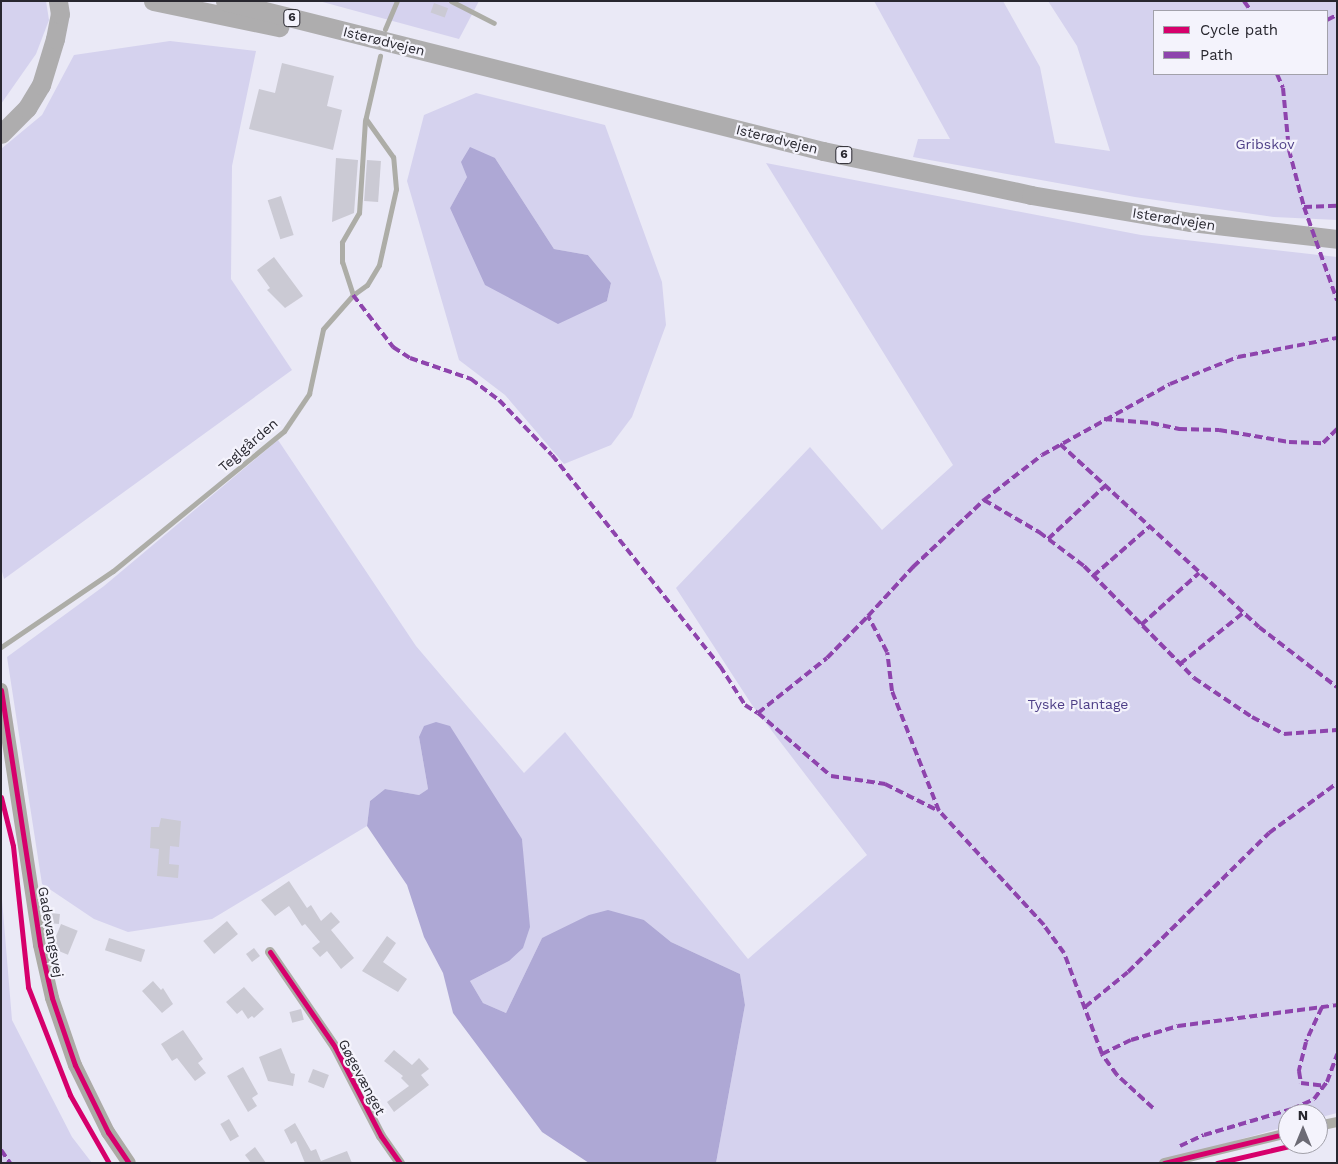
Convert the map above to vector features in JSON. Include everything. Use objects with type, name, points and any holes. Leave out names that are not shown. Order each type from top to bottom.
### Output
[{"type":"highway","points":[[153,1],[309,33],[359,34]]},
{"type":"highway","name":"Isterødvejen","points":[[225,1],[823,150],[1031,195],[1191,222],[1337,239]]},
{"type":"highway","points":[[1,134],[27,108],[41,85],[50,59],[61,6]]},
{"type":"street","name":"Gadevangsvej","points":[[1,690],[40,945],[52,998],[75,1066],[108,1132],[129,1163]]},
{"type":"street","name":"Gøgevænget","points":[[270,952],[335,1046],[381,1136],[400,1163]]},
{"type":"street","points":[[1164,1163],[1278,1135]]},
{"type":"lane","points":[[385,29],[397,1]]},
{"type":"lane","points":[[451,1],[494,23]]},
{"type":"lane","points":[[353,295],[342,262],[342,242],[358,213],[366,119],[380,56]]},
{"type":"lane","name":"Teglgården","points":[[1,647],[113,571],[284,431],[310,394],[323,329],[353,295],[367,284],[379,265],[396,189],[392,157],[366,119]]},
{"type":"green space","points":[[1,1],[46,1],[49,20],[36,54],[1,104]]},
{"type":"green space","points":[[319,1],[479,1],[459,39]]},
{"type":"green space","name":"Gribskov","points":[[874,1],[1003,1],[1040,67],[1055,143],[1110,151],[1077,46],[1048,1],[1337,1],[1337,220],[1274,217],[1135,197],[913,157],[918,139],[950,139]]},
{"type":"green space","points":[[170,41],[256,51],[232,166],[231,279],[292,370],[4,579],[1,568],[1,149],[42,115],[74,55]]},
{"type":"green space","points":[[476,93],[605,125],[662,282],[666,325],[632,417],[611,445],[564,464],[505,395],[459,360],[407,181],[424,115]],"holes":[[[495,158],[554,249],[588,255],[611,283],[607,301],[450,208],[467,177]]]},
{"type":"green space","name":"Tyske Plantage","points":[[766,163],[1141,235],[1337,257],[1337,1113],[1328,1115],[1328,1104],[1278,1104],[1278,1129],[1156,1163],[716,1163],[745,1005],[740,974],[671,942],[644,920],[542,938],[506,1013],[483,1003],[470,981],[509,961],[524,879],[522,839],[419,737],[428,789],[419,795],[385,789],[370,801],[367,826],[212,919],[128,932],[94,919],[42,884],[7,657],[104,586],[278,440],[416,646],[524,773],[565,732],[748,959],[867,855],[752,705],[676,588],[810,447],[882,530],[953,465]]},
{"type":"green space","points":[[1,887],[12,1020],[72,1137],[92,1163],[1,1163]]},
{"type":"shaded area","points":[[470,147],[495,158],[554,249],[588,255],[611,283],[607,301],[558,324],[485,285],[450,208],[467,177],[461,162]]},
{"type":"shaded area","points":[[436,722],[450,726],[522,839],[530,927],[523,948],[509,961],[470,981],[483,1003],[506,1013],[542,938],[589,915],[608,910],[644,920],[671,942],[740,974],[745,1005],[716,1163],[589,1163],[542,1132],[453,1013],[443,973],[424,937],[407,885],[367,826],[370,801],[385,789],[419,795],[428,789],[419,737],[424,726]]},
{"type":"building","points":[[434,3],[448,8],[445,18],[431,12]]},
{"type":"building","points":[[282,63],[334,76],[327,106],[342,110],[333,150],[249,129],[259,89],[275,93]]},
{"type":"building","points":[[336,158],[358,160],[354,213],[332,222]]},
{"type":"building","points":[[367,160],[381,161],[378,202],[364,201]]},
{"type":"building","points":[[281,196],[294,235],[280,239],[268,200]]},
{"type":"building","points":[[274,257],[303,296],[285,308],[267,290],[270,288],[257,270]]},
{"type":"building","points":[[161,818],[181,821],[179,847],[170,846],[169,864],[179,865],[178,878],[157,876],[159,849],[150,848],[151,827],[159,827]]},
{"type":"building","points":[[289,881],[307,908],[311,905],[321,921],[331,912],[340,922],[331,930],[354,958],[341,969],[327,951],[320,957],[312,948],[320,942],[305,924],[302,926],[289,906],[275,916],[261,900]]},
{"type":"building","points":[[50,913],[60,914],[59,924],[49,923]]},
{"type":"building","points":[[227,921],[238,934],[214,954],[203,941]]},
{"type":"building","points":[[61,924],[78,931],[68,955],[51,948]]},
{"type":"building","points":[[387,936],[396,943],[383,962],[407,979],[398,992],[362,971]]},
{"type":"building","points":[[109,938],[145,950],[141,962],[105,950]]},
{"type":"building","points":[[254,948],[260,956],[252,962],[246,954]]},
{"type":"building","points":[[153,981],[161,990],[163,988],[173,1004],[162,1013],[142,991]]},
{"type":"building","points":[[244,987],[264,1009],[254,1018],[252,1016],[248,1019],[242,1010],[237,1014],[226,1002]]},
{"type":"building","points":[[301,1009],[304,1020],[292,1023],[289,1012]]},
{"type":"building","points":[[183,1030],[203,1059],[198,1063],[206,1073],[195,1081],[177,1058],[172,1061],[161,1044]]},
{"type":"building","points":[[281,1048],[291,1073],[295,1074],[293,1086],[268,1081],[259,1057]]},
{"type":"building","points":[[394,1050],[412,1065],[419,1058],[429,1069],[421,1075],[429,1085],[394,1112],[387,1102],[409,1086],[401,1078],[403,1076],[384,1061]]},
{"type":"building","points":[[243,1067],[258,1094],[252,1098],[257,1106],[248,1112],[227,1076]]},
{"type":"building","points":[[313,1069],[329,1075],[324,1088],[308,1082]]},
{"type":"building","points":[[229,1119],[239,1136],[230,1141],[220,1124]]},
{"type":"building","points":[[295,1123],[311,1151],[316,1149],[321,1161],[347,1151],[352,1163],[305,1163],[296,1141],[291,1144],[284,1130]]},
{"type":"building","points":[[255,1147],[266,1163],[251,1163],[245,1155]]},
{"type":"marked path","points":[[1244,1],[1250,10]]},
{"type":"marked path","points":[[1328,20],[1337,15]]},
{"type":"marked path","points":[[1277,75],[1283,88],[1289,150],[1304,207],[1337,300]]},
{"type":"marked path","points":[[1304,207],[1337,206]]},
{"type":"marked path","points":[[353,295],[393,347],[410,358],[471,379],[499,400],[552,455],[720,666],[745,705],[758,713],[827,658],[868,616]]},
{"type":"marked path","points":[[1153,1108],[1117,1075],[1102,1054],[1064,953],[1044,925],[939,811],[892,691],[887,652],[868,616],[913,567],[984,500],[1042,455],[1170,384],[1238,357],[1337,338]]},
{"type":"marked path","points":[[1104,419],[1151,423],[1179,429],[1219,430],[1289,442],[1323,443],[1337,429]]},
{"type":"marked path","points":[[1060,444],[1259,627],[1337,687]]},
{"type":"marked path","points":[[1048,539],[1105,486]]},
{"type":"marked path","points":[[984,500],[1039,532],[1084,566],[1194,678],[1252,717],[1284,734],[1337,730]]},
{"type":"marked path","points":[[1093,576],[1149,527]]},
{"type":"marked path","points":[[1141,625],[1199,573]]},
{"type":"marked path","points":[[1180,664],[1243,613]]},
{"type":"marked path","points":[[758,713],[831,776],[885,784],[939,811]]},
{"type":"marked path","points":[[1085,1007],[1128,972],[1269,833],[1337,783]]},
{"type":"marked path","points":[[1102,1054],[1131,1040],[1178,1026],[1337,1005]]},
{"type":"marked path","points":[[1322,1007],[1306,1042],[1299,1071],[1301,1083],[1324,1086]]},
{"type":"marked path","points":[[1180,1146],[1204,1135],[1292,1109],[1314,1099],[1327,1082],[1337,1054]]},
{"type":"marked path","points":[[1,1150],[10,1163]]},
{"type":"cycle path","points":[[1,690],[40,945],[52,998],[75,1065],[108,1132],[129,1163]]},
{"type":"cycle path","points":[[1,797],[13,846],[28,987],[70,1095],[109,1163]]},
{"type":"cycle path","points":[[270,952],[335,1047],[381,1136],[400,1163]]},
{"type":"cycle path","points":[[1164,1163],[1278,1135]]},
{"type":"cycle path","points":[[1217,1163],[1278,1149]]}]
